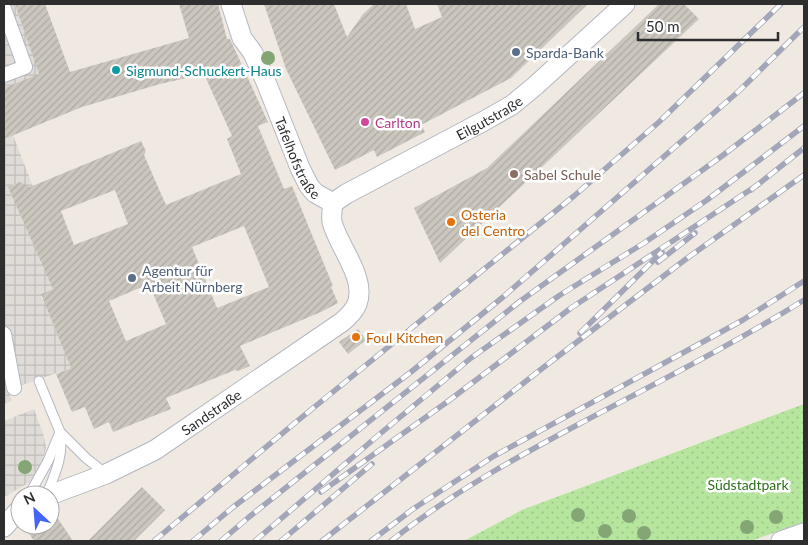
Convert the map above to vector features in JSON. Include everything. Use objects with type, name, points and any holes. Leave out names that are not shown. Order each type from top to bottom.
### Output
[{"type":"street","name":"Tafelhofstraße","points":[[231,4],[242,38],[253,53],[309,186],[316,193],[333,203],[331,214],[333,224],[357,280],[359,291],[357,303]]},
{"type":"street","name":"Eilgutstraße","points":[[333,203],[346,194],[512,105],[625,4]]},
{"type":"street","points":[[4,9],[25,66],[4,75]]},
{"type":"street","name":"Sandstraße","points":[[60,491],[106,474],[155,450],[342,322],[351,314],[357,303]]},
{"type":"street","points":[[4,334],[14,388]]},
{"type":"street","points":[[781,541],[804,533]]},
{"type":"lane","points":[[38,381],[60,432],[62,444],[58,468],[52,485]]},
{"type":"lane","points":[[60,432],[86,458],[106,474]]},
{"type":"lane","points":[[35,485],[48,461],[60,432]]},
{"type":"green space","name":"Südstadtpark","points":[[804,404],[804,522],[751,541],[464,541],[522,510]]},
{"type":"shaded area","points":[[4,4],[15,4],[40,74],[4,88]]},
{"type":"shaded area","points":[[13,135],[34,189],[28,192],[20,182],[12,185],[10,190],[62,284],[43,293],[41,297],[47,304],[48,311],[71,368],[8,390],[12,401],[4,404],[4,139]]},
{"type":"shaded area","points":[[34,409],[46,447],[43,461],[30,482],[25,485],[10,485],[10,494],[4,497],[4,421]]},
{"type":"building","name":"Agentur für Arbeit Nürnberg","points":[[15,4],[45,4],[70,72],[189,38],[179,4],[218,4],[227,39],[230,39],[268,122],[258,126],[284,189],[292,186],[333,286],[331,287],[338,303],[240,346],[250,366],[238,371],[235,370],[166,398],[171,409],[113,432],[109,422],[94,429],[85,407],[72,412],[56,374],[71,368],[41,294],[53,289],[8,187],[20,182],[30,187],[141,141],[146,151],[144,155],[166,205],[241,174],[227,139],[232,136],[204,74],[160,84],[82,107],[4,139],[4,88],[39,74]],"holes":[[[115,190],[128,224],[74,245],[61,211]],[[244,226],[269,287],[217,308],[192,247]],[[149,284],[166,324],[126,341],[109,301]]]},
{"type":"building","points":[[264,4],[334,4],[347,37],[363,14],[374,4],[406,4],[415,29],[442,17],[437,4],[588,4],[511,78],[421,125],[425,132],[377,157],[374,150],[335,170],[286,69]]},
{"type":"building","points":[[659,4],[684,4],[699,19],[440,263],[414,208],[487,168]]},
{"type":"building","points":[[358,329],[366,340],[348,354],[339,342]]},
{"type":"building","points":[[142,487],[165,510],[134,541],[88,541]]},
{"type":"building","points":[[60,522],[73,541],[34,541],[30,535],[60,535]]},
{"type":"railway","points":[[154,541],[296,422],[574,196],[659,122],[781,4]]},
{"type":"railway","points":[[193,541],[232,508],[411,372],[503,297],[739,91],[804,27]]},
{"type":"railway","points":[[221,541],[519,302],[722,156],[804,93]]},
{"type":"railway","points":[[255,541],[471,358],[560,295],[644,243],[707,200],[804,126]]},
{"type":"railway","points":[[751,190],[804,148]]},
{"type":"railway","points":[[322,541],[544,367],[686,259],[804,175]]},
{"type":"railway","points":[[321,492],[447,402],[571,308],[756,186]]},
{"type":"railway","points":[[658,262],[695,233]]},
{"type":"railway","points":[[580,333],[662,252]]},
{"type":"railway","points":[[371,541],[413,509],[494,456],[743,320],[804,281]]},
{"type":"railway","points":[[391,541],[436,508],[507,463],[722,348],[804,300]]},
{"type":"railway","points":[[281,541],[372,464]]},
{"type":"place","name":"Sparda-Bank","points":[[516,52]]},
{"type":"place","name":"Sigmund-Schuckert-Haus","points":[[116,70]]},
{"type":"place","name":"Carlton","points":[[365,122]]},
{"type":"place","name":"Sabel Schule","points":[[514,174]]},
{"type":"place","name":"Osteria del Centro","points":[[451,222]]},
{"type":"place","name":"Agentur für Arbeit Nürnberg","points":[[132,278]]},
{"type":"place","name":"Foul Kitchen","points":[[356,337]]}]
